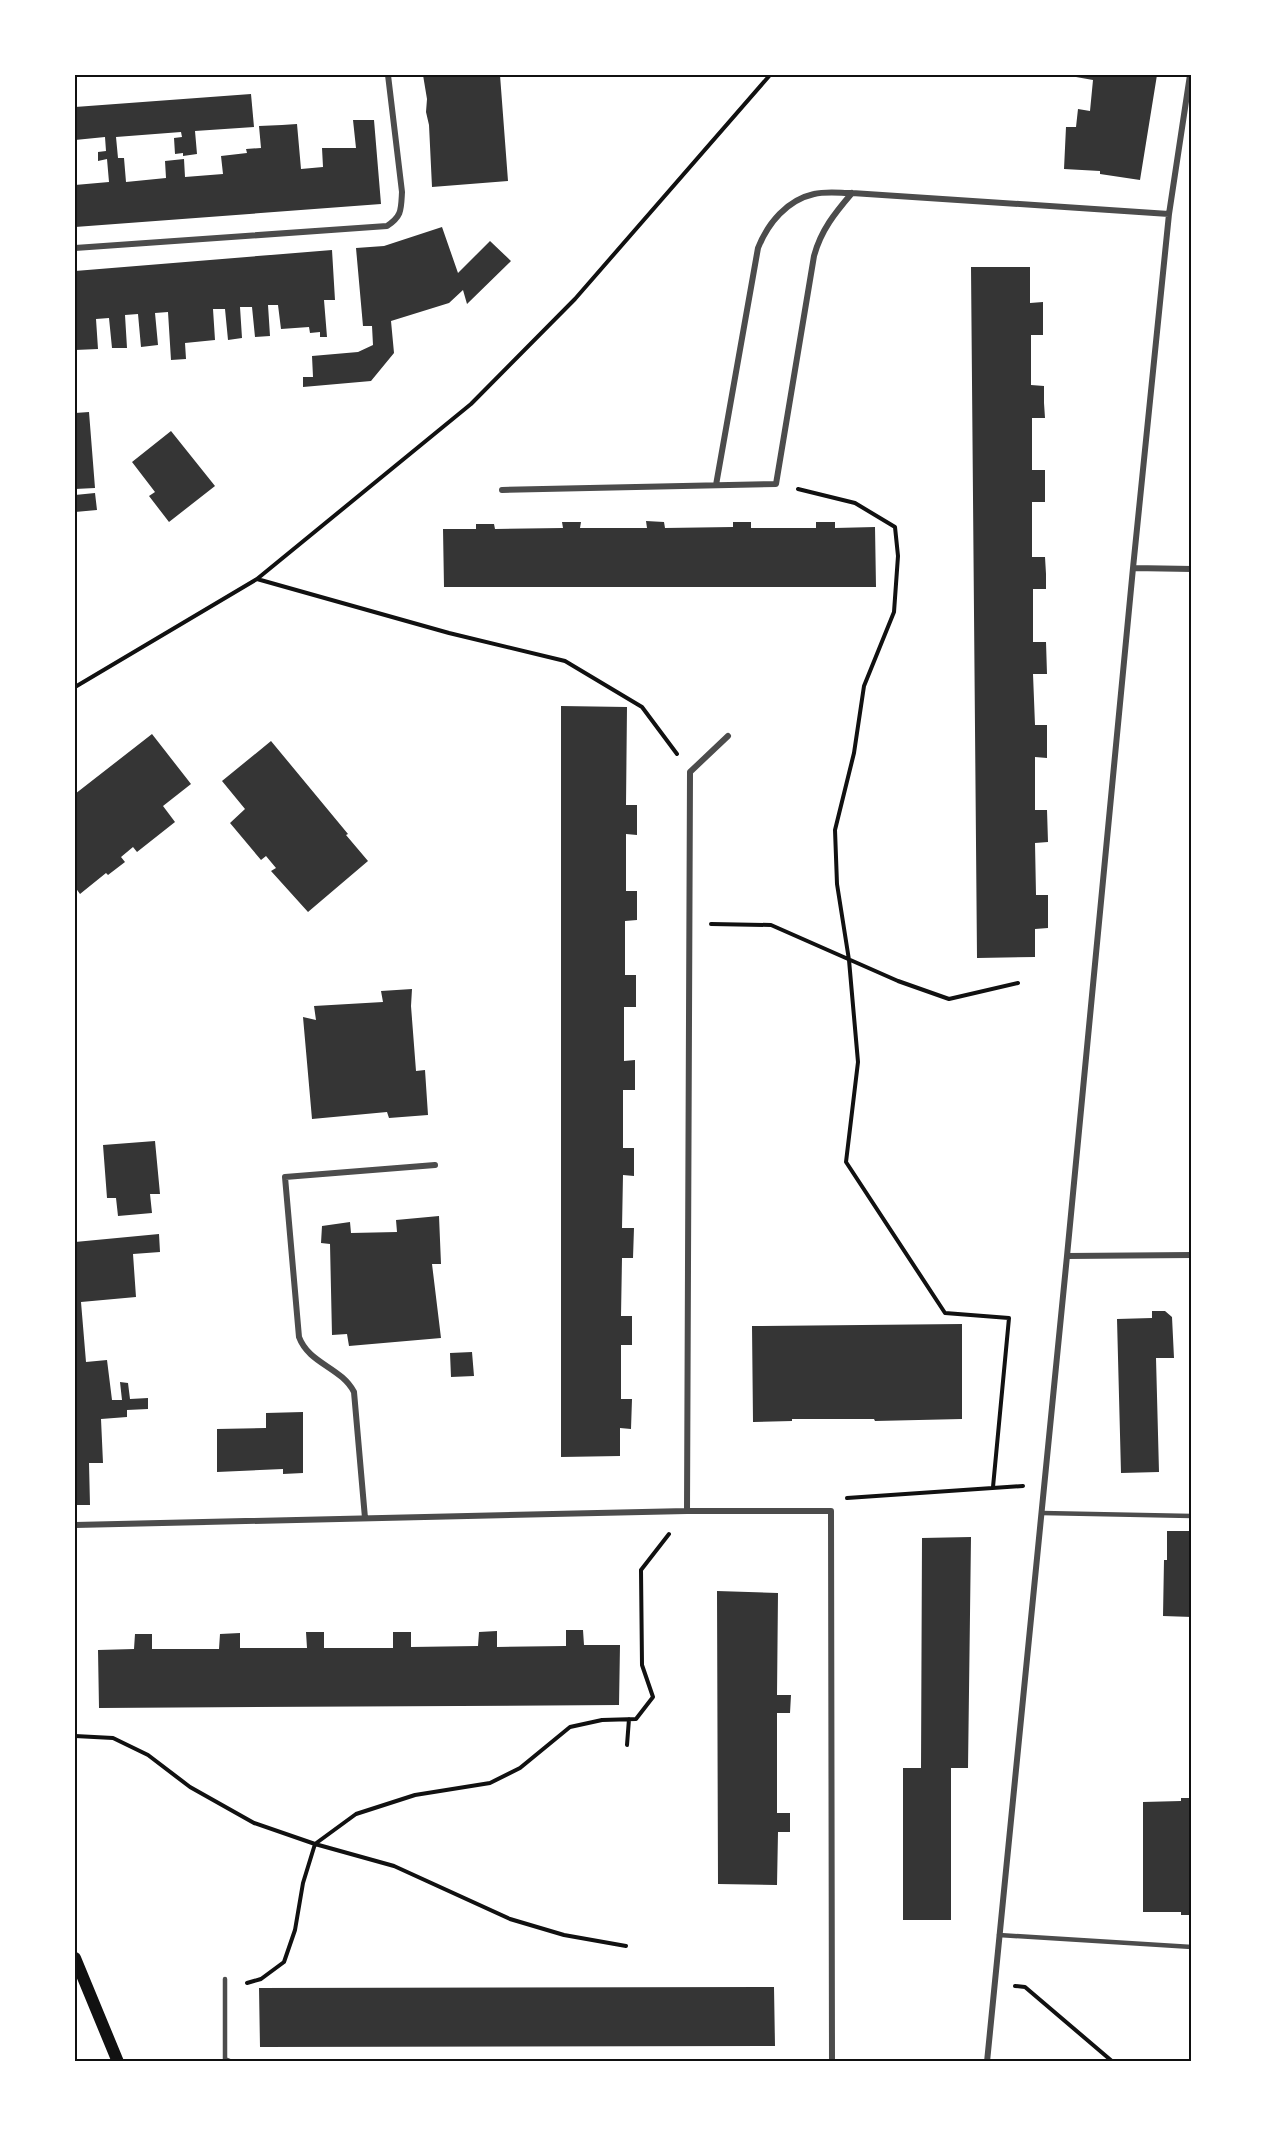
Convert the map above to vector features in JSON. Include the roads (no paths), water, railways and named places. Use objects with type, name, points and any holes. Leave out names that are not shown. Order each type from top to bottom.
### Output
[{"type":"main road","points":[[75,1958],[118,2062]]},
{"type":"street","points":[[75,248],[387,226],[397,219],[401,209],[402,192],[388,75]]},
{"type":"street","points":[[987,2062],[1169,214],[1190,75]]},
{"type":"street","points":[[716,485],[758,248],[765,231],[793,202],[813,194],[852,193],[1169,214]]},
{"type":"street","points":[[502,490],[776,484],[813,256],[818,239],[828,222],[852,193]]},
{"type":"street","points":[[1133,568],[1192,569]]},
{"type":"street","points":[[687,1511],[690,772],[728,735]]},
{"type":"street","points":[[365,1518],[354,1392],[349,1382],[339,1373],[311,1356],[303,1348],[299,1337],[285,1177],[435,1165]]},
{"type":"street","points":[[1067,1256],[1192,1256]]},
{"type":"street","points":[[75,1525],[687,1511],[831,1511],[832,2062]]},
{"type":"lane","points":[[1042,1513],[1192,1515]]},
{"type":"lane","points":[[999,1935],[1192,1947]]},
{"type":"lane","points":[[225,1979],[225,2059],[232,2062]]}]
